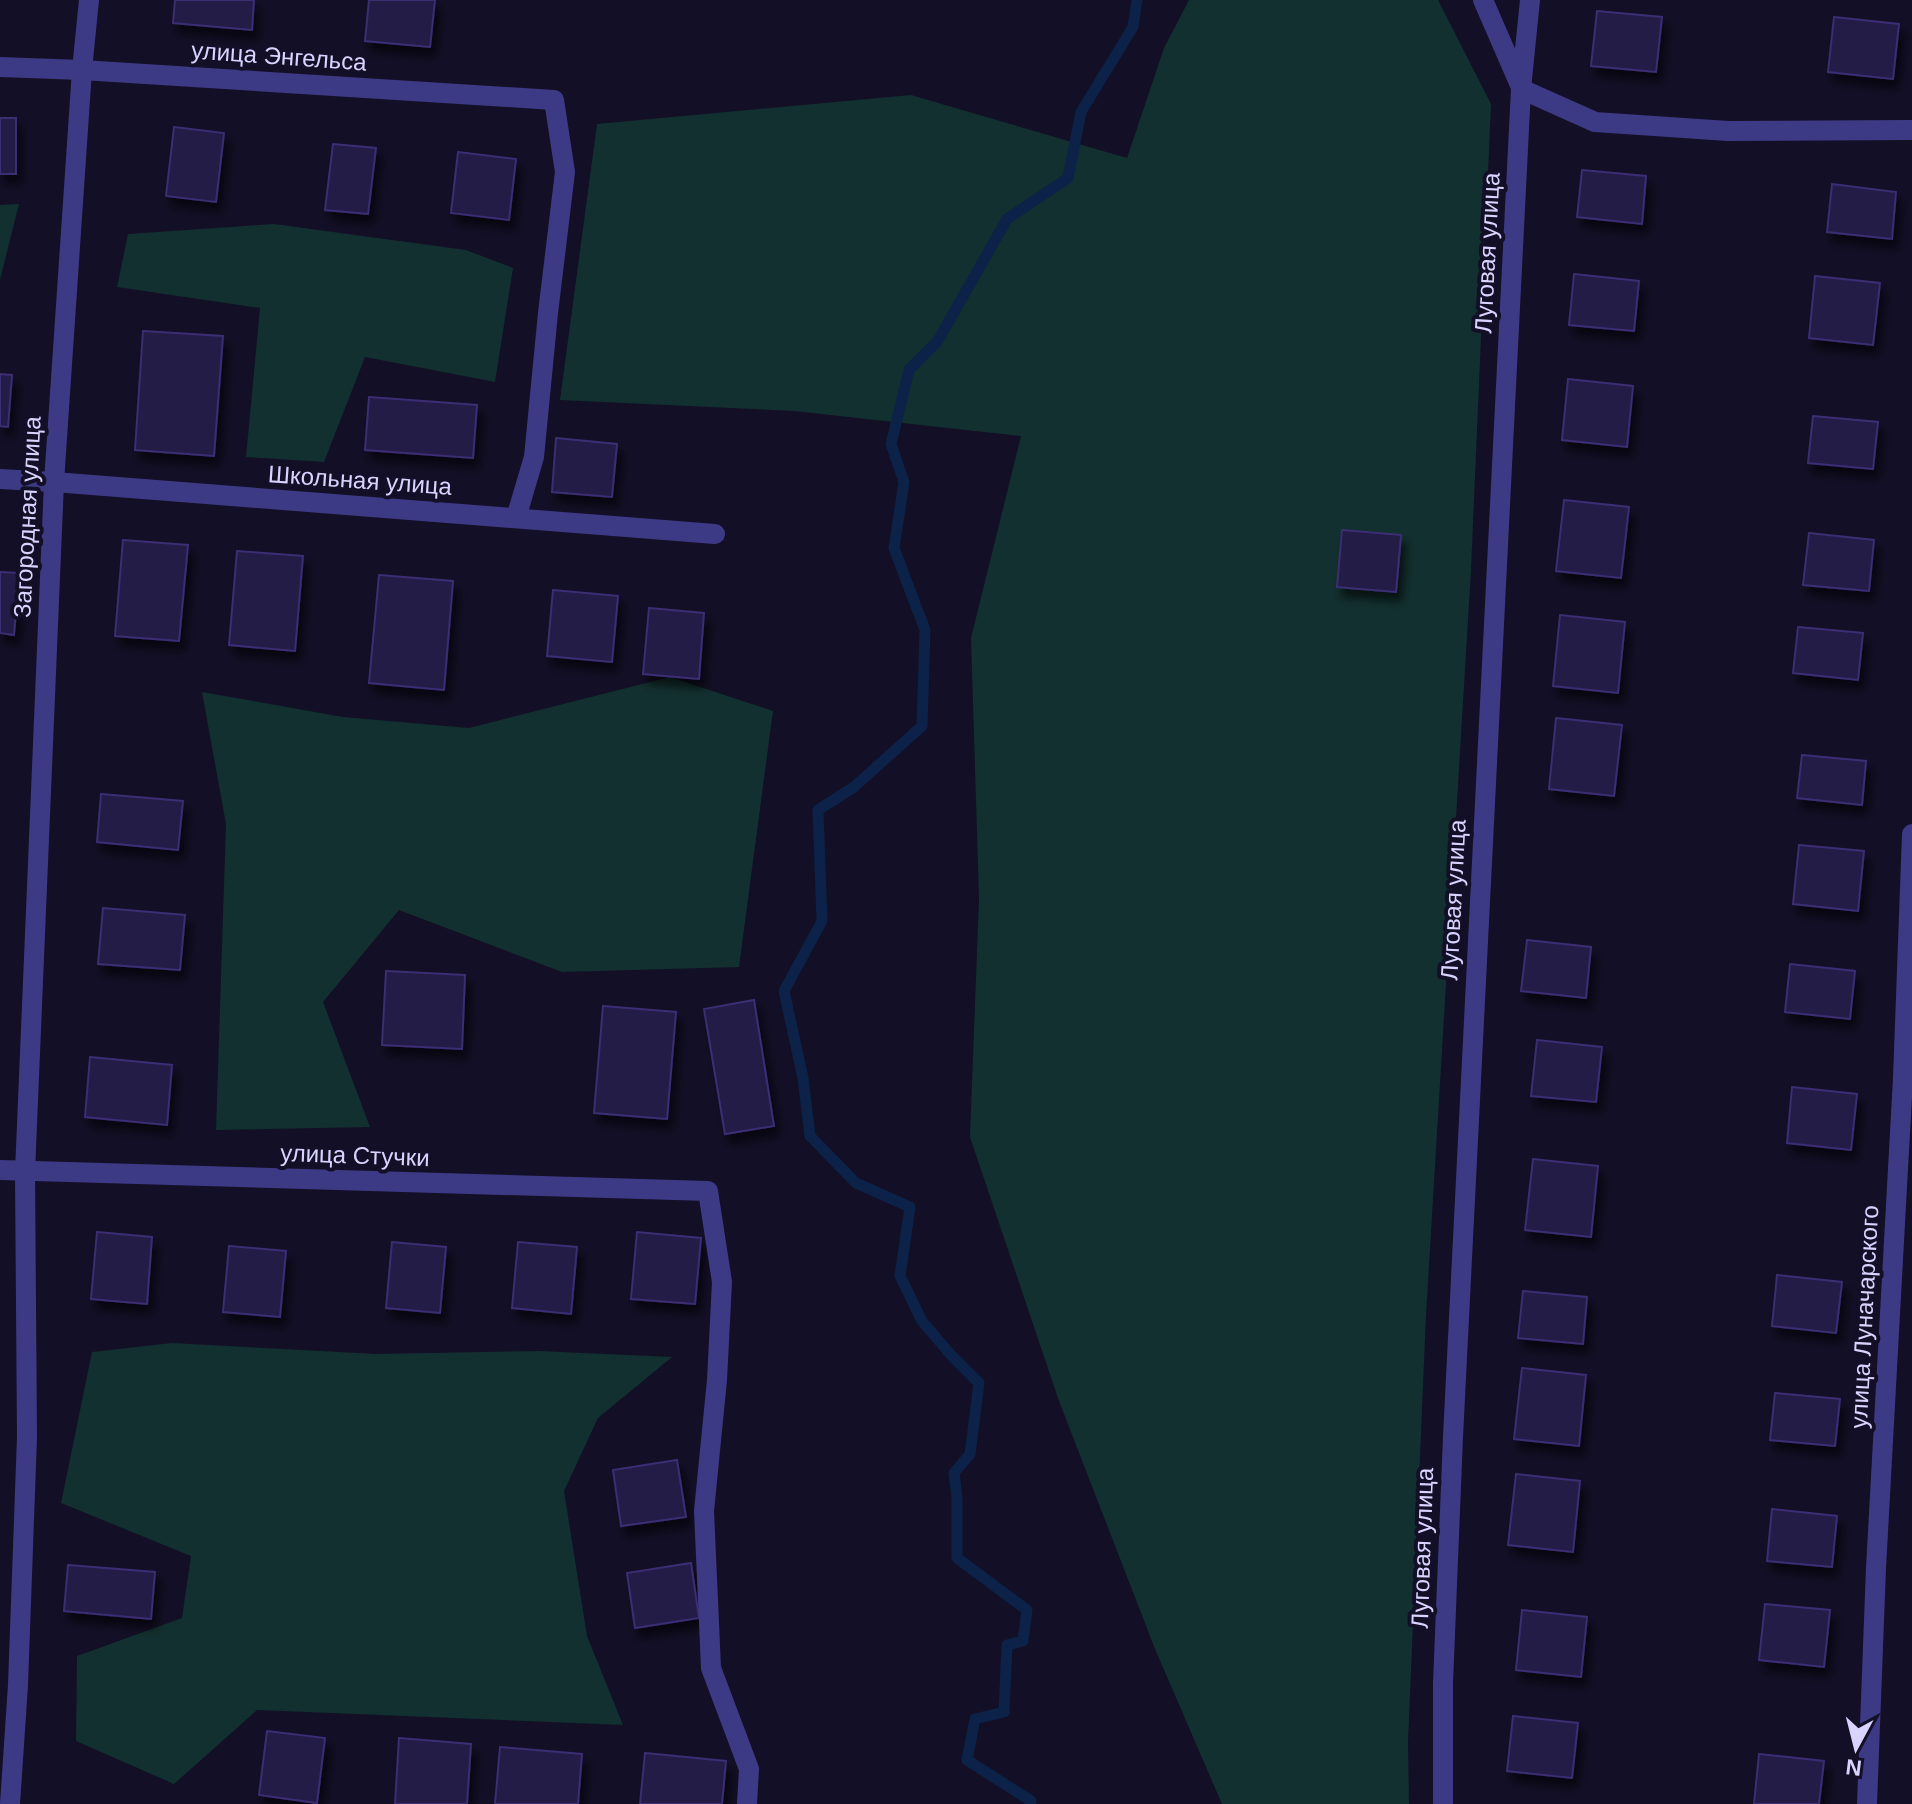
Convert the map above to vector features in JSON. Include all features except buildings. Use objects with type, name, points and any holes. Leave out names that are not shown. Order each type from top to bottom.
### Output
[{"type":"street","name":"Загородная улица","points":[[10,1804],[18,1685],[27,1437],[25,1172],[54,482],[89,0]]},
{"type":"street","points":[[1483,0],[1521,89],[1595,122],[1728,131],[1912,130]]},
{"type":"street","name":"Луговая улица","points":[[1443,1804],[1443,1683],[1453,1422],[1521,89],[1530,0]]},
{"type":"street","name":"улица Энгельса","points":[[0,67],[554,100],[565,172],[534,457],[516,518]]},
{"type":"street","name":"Школьная улица","points":[[0,479],[715,534]]},
{"type":"street","name":"улица Луначарского","points":[[1867,1804],[1876,1568],[1908,1079],[1912,834]]},
{"type":"street","name":"улица Стучки","points":[[0,1170],[708,1191],[722,1282],[717,1380],[704,1511],[711,1668],[749,1769],[747,1804]]},
{"type":"green space","points":[[1189,0],[1438,0],[1491,104],[1471,570],[1426,1315],[1408,1742],[1409,1804],[1222,1804],[1155,1649],[1059,1401],[970,1137],[979,898],[971,638],[1021,436],[794,411],[560,400],[597,124],[911,95],[1127,158],[1164,48]]},
{"type":"green space","points":[[19,204],[0,280],[0,205]]},
{"type":"green space","points":[[274,224],[466,250],[513,268],[495,382],[365,357],[324,462],[246,457],[260,308],[117,287],[128,234]]},
{"type":"green space","points":[[670,677],[773,711],[739,967],[562,972],[399,910],[323,1002],[370,1127],[216,1130],[226,824],[202,692],[343,717],[469,728]]},
{"type":"green space","points":[[172,1343],[377,1354],[539,1351],[672,1357],[598,1418],[564,1491],[587,1636],[623,1725],[257,1710],[174,1784],[76,1741],[77,1656],[182,1618],[191,1556],[61,1503],[92,1352]]},
{"type":"waterway","points":[[1031,1801],[967,1760],[975,1719],[1004,1712],[1007,1645],[1023,1641],[1027,1610],[957,1558],[954,1473],[970,1454],[979,1383],[922,1321],[900,1276],[910,1207],[856,1183],[810,1136],[803,1078],[784,991],[822,921],[818,810],[854,787],[922,726],[925,630],[894,548],[904,482],[891,444],[909,370],[937,342],[1007,219],[1068,178],[1081,112],[1133,27],[1137,0]]}]
